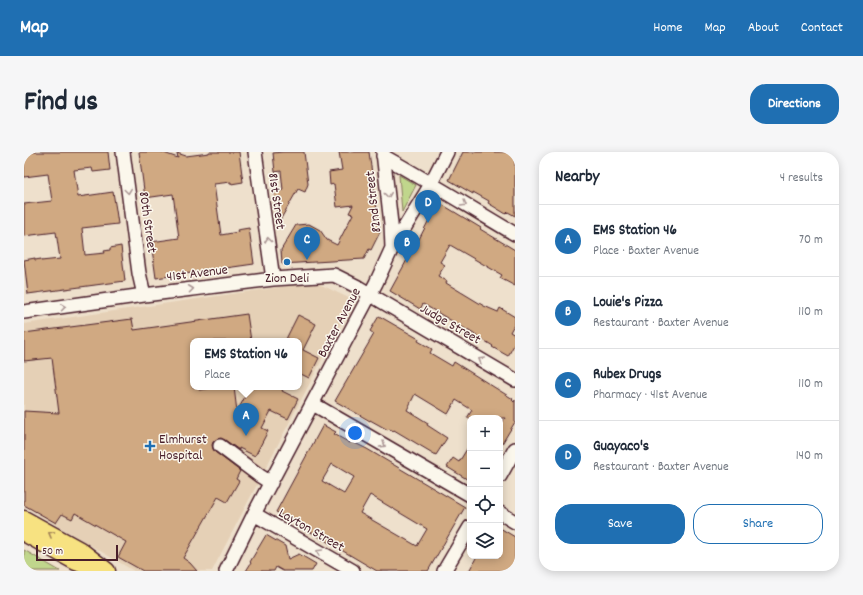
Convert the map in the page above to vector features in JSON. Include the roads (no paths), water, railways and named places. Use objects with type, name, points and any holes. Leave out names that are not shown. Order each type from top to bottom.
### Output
[{"type":"main road","points":[[24,519],[80,550],[107,571]]},
{"type":"main road","points":[[24,533],[76,562],[102,571]]},
{"type":"street","name":"80th Street","points":[[123,152],[139,273],[144,295]]},
{"type":"street","name":"81st Street","points":[[255,152],[273,279]]},
{"type":"street","name":"Baxter Avenue","points":[[229,570],[254,514],[313,404],[392,248],[427,191],[447,152]]},
{"type":"street","points":[[383,154],[515,234]]},
{"type":"street","name":"82nd Street","points":[[383,154],[391,224],[392,248]]},
{"type":"street","name":"41st Avenue","points":[[24,312],[273,279],[334,275],[370,294]]},
{"type":"street","name":"Judge Street","points":[[370,294],[515,380]]},
{"type":"street","points":[[313,404],[467,493]]},
{"type":"street","points":[[220,446],[271,483]]},
{"type":"street","points":[[503,471],[515,449]]},
{"type":"street","name":"Layton Street","points":[[254,514],[353,571]]},
{"type":"street","points":[[503,515],[515,522]]},
{"type":"street","points":[[444,571],[467,532]]},
{"type":"place","name":"Guayaco's","points":[[428,223]]},
{"type":"place","name":"Rubex Drugs","points":[[307,260]]},
{"type":"place","name":"Zion Deli","points":[[287,262]]},
{"type":"place","name":"Louie's Pizza","points":[[407,263]]},
{"type":"place","name":"EMS Station 46","points":[[246,436]]},
{"type":"place","name":"Elmhurst Hospital","points":[[150,446]]}]
